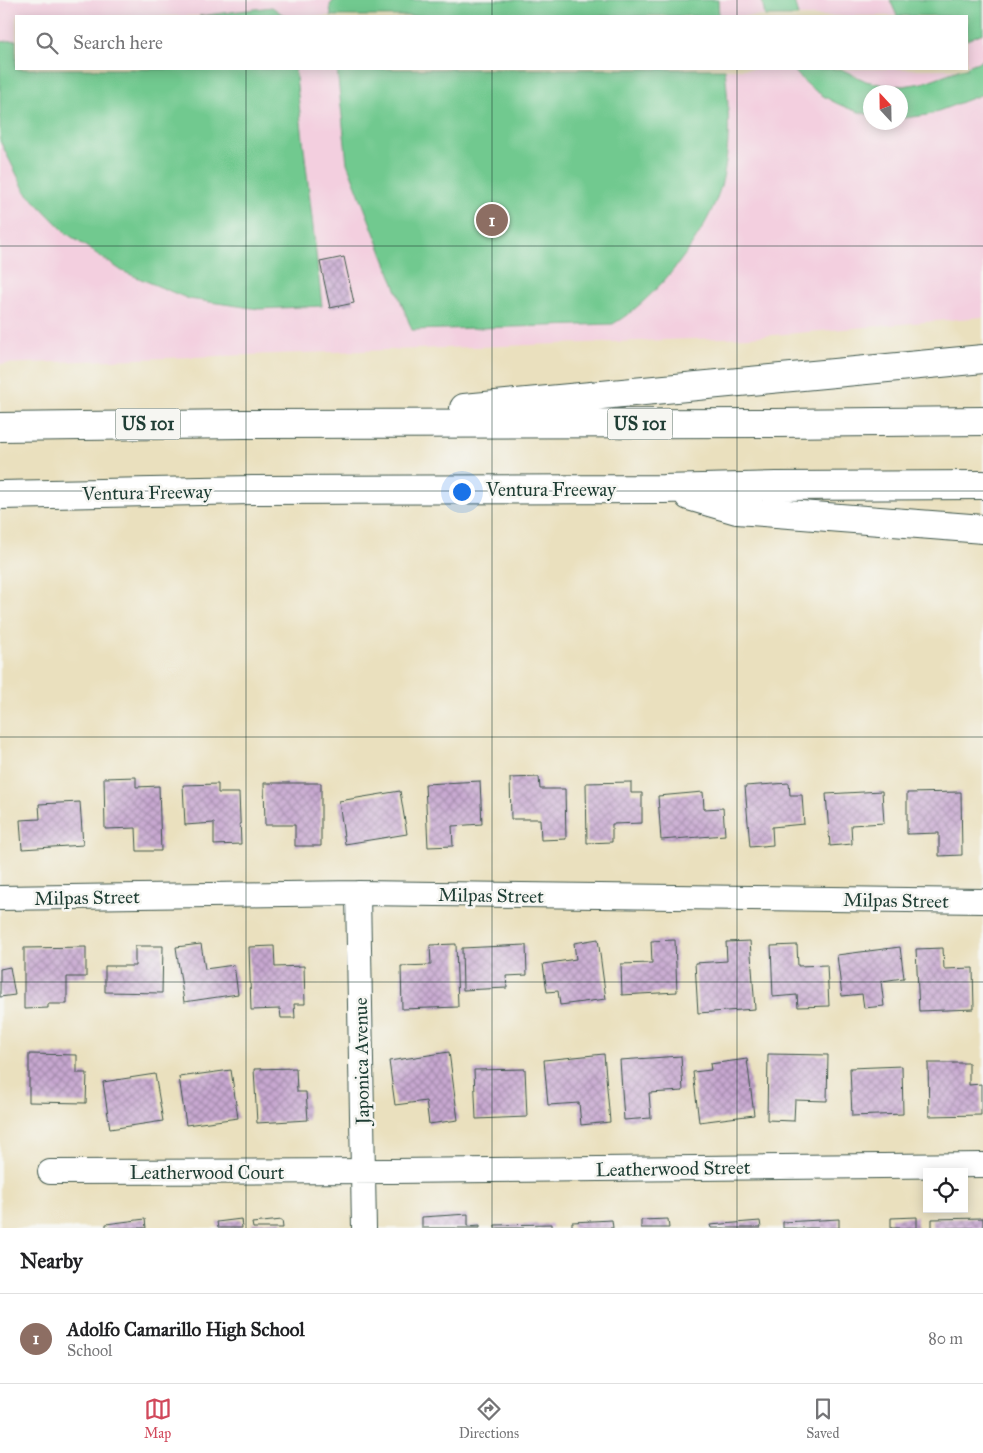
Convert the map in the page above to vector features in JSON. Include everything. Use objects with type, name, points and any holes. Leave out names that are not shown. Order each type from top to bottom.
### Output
[{"type":"highway","points":[[296,424],[983,359]]},
{"type":"highway","name":"US 101","points":[[0,427],[983,421]]},
{"type":"highway","name":"Ventura Freeway","points":[[0,495],[262,490],[663,489],[983,485]]},
{"type":"highway","points":[[663,489],[737,510],[983,529]]},
{"type":"street","name":"Milpas Street","points":[[0,898],[358,893],[983,901]]},
{"type":"street","name":"Japonica Avenue","points":[[358,893],[364,1228]]},
{"type":"street","name":"Leatherwood Street","points":[[363,1171],[983,1165]]},
{"type":"street","name":"Leatherwood Court","points":[[50,1172],[363,1171]]},
{"type":"shaded area","points":[[0,0],[983,0],[983,317],[750,337],[0,364]]},
{"type":"green space","points":[[334,0],[718,0],[719,15],[331,15],[330,5]]},
{"type":"green space","points":[[762,0],[794,0],[798,15],[765,15]]},
{"type":"green space","points":[[890,0],[983,0],[983,33],[968,40],[968,15],[897,15]]},
{"type":"green space","points":[[272,7],[284,15],[207,15]]},
{"type":"green space","points":[[15,40],[15,70],[295,70],[322,306],[259,309],[189,299],[122,271],[66,233],[25,191],[0,141],[0,42]]},
{"type":"green space","points":[[983,60],[983,94],[928,115],[908,118],[908,85],[922,83],[958,70],[968,70],[968,66]]},
{"type":"green space","points":[[337,70],[725,70],[728,126],[727,154],[722,182],[716,201],[694,242],[680,262],[647,298],[630,313],[613,324],[412,330],[347,163]]},
{"type":"green space","points":[[794,70],[843,70],[866,81],[884,85],[863,85],[863,113],[827,98],[800,78]]},
{"type":"building","points":[[344,257],[354,303],[330,308],[320,262]]},
{"type":"building","points":[[136,777],[136,787],[159,786],[161,851],[137,851],[136,828],[105,829],[104,778]]},
{"type":"building","points":[[539,777],[540,789],[565,789],[566,839],[541,840],[540,819],[511,819],[510,778]]},
{"type":"building","points":[[480,781],[482,824],[452,826],[453,846],[428,847],[425,784]]},
{"type":"building","points":[[631,782],[631,793],[642,793],[642,823],[612,824],[612,842],[587,843],[586,783]]},
{"type":"building","points":[[264,783],[321,783],[321,846],[295,846],[295,825],[265,825]]},
{"type":"building","points":[[789,783],[790,795],[802,795],[804,824],[772,827],[773,845],[750,847],[745,786]]},
{"type":"building","points":[[218,784],[218,793],[239,793],[241,844],[214,845],[214,823],[185,825],[183,785]]},
{"type":"building","points":[[400,791],[407,834],[345,844],[339,801]]},
{"type":"building","points":[[882,791],[884,823],[851,825],[852,844],[830,846],[826,794]]},
{"type":"building","points":[[703,792],[704,809],[723,808],[725,835],[661,840],[658,796]]},
{"type":"building","points":[[961,792],[962,855],[939,856],[939,833],[907,834],[907,793]]},
{"type":"building","points":[[80,802],[83,845],[22,849],[20,820],[40,819],[39,804]]},
{"type":"building","points":[[598,939],[606,999],[560,1005],[558,991],[547,992],[543,964],[576,959],[574,943]]},
{"type":"building","points":[[675,940],[677,992],[622,995],[621,964],[652,963],[651,941]]},
{"type":"building","points":[[750,941],[755,1009],[698,1013],[695,963],[727,961],[726,942]]},
{"type":"building","points":[[201,944],[205,969],[234,965],[238,994],[184,1002],[176,947]]},
{"type":"building","points":[[456,944],[458,1007],[402,1009],[401,966],[431,965],[430,945]]},
{"type":"building","points":[[526,945],[527,975],[506,976],[507,988],[463,990],[462,948]]},
{"type":"building","points":[[797,945],[798,966],[827,965],[829,1006],[798,1007],[797,995],[773,997],[771,946]]},
{"type":"building","points":[[135,946],[163,946],[162,993],[105,992],[105,966],[135,966]]},
{"type":"building","points":[[274,946],[275,967],[304,966],[305,1004],[294,1004],[295,1018],[281,1018],[280,1009],[251,1010],[249,947]]},
{"type":"building","points":[[86,947],[86,977],[67,977],[67,1004],[48,1004],[48,1008],[24,1009],[24,948]]},
{"type":"building","points":[[900,947],[904,978],[881,981],[884,1006],[864,1008],[862,994],[842,996],[837,955]]},
{"type":"building","points":[[943,948],[944,969],[973,968],[974,1009],[919,1011],[916,949]]},
{"type":"building","points":[[10,967],[15,995],[0,997],[0,969]]},
{"type":"building","points":[[449,1052],[458,1120],[429,1124],[426,1101],[395,1105],[389,1061]]},
{"type":"building","points":[[29,1054],[77,1055],[77,1073],[87,1073],[86,1103],[29,1102]]},
{"type":"building","points":[[604,1054],[610,1122],[581,1125],[579,1103],[548,1105],[544,1060]]},
{"type":"building","points":[[768,1054],[828,1055],[827,1101],[795,1100],[794,1121],[767,1120]]},
{"type":"building","points":[[681,1056],[683,1091],[649,1093],[651,1118],[624,1120],[620,1060]]},
{"type":"building","points":[[747,1059],[754,1115],[699,1122],[693,1072],[711,1070],[710,1064]]},
{"type":"building","points":[[928,1063],[969,1063],[969,1085],[981,1084],[981,1115],[929,1116]]},
{"type":"building","points":[[902,1066],[903,1114],[852,1116],[850,1068]]},
{"type":"building","points":[[296,1068],[297,1092],[306,1092],[308,1120],[257,1123],[254,1069]]},
{"type":"building","points":[[525,1069],[527,1117],[476,1119],[474,1070]]},
{"type":"building","points":[[231,1070],[238,1118],[186,1125],[179,1077]]},
{"type":"building","points":[[155,1074],[163,1121],[110,1129],[103,1082]]},
{"type":"building","points":[[468,1214],[468,1226],[480,1225],[480,1228],[422,1228],[422,1217]]},
{"type":"building","points":[[917,1217],[917,1228],[891,1228],[891,1218]]},
{"type":"building","points":[[983,1218],[983,1228],[932,1228],[932,1219]]},
{"type":"building","points":[[145,1219],[146,1228],[106,1228],[106,1224]]},
{"type":"building","points":[[241,1219],[242,1228],[218,1228],[217,1222]]},
{"type":"building","points":[[668,1219],[669,1228],[641,1228],[641,1220]]},
{"type":"building","points":[[839,1219],[839,1228],[783,1228],[783,1222]]},
{"type":"building","points":[[282,1220],[283,1228],[253,1228],[252,1223]]},
{"type":"building","points":[[612,1220],[613,1228],[572,1228],[572,1222]]},
{"type":"building","points":[[760,1221],[761,1228],[711,1228],[710,1225]]},
{"type":"building","points":[[552,1224],[552,1228],[495,1228],[495,1225]]},
{"type":"place","name":"Adolfo Camarillo High School","points":[[492,220]]}]
